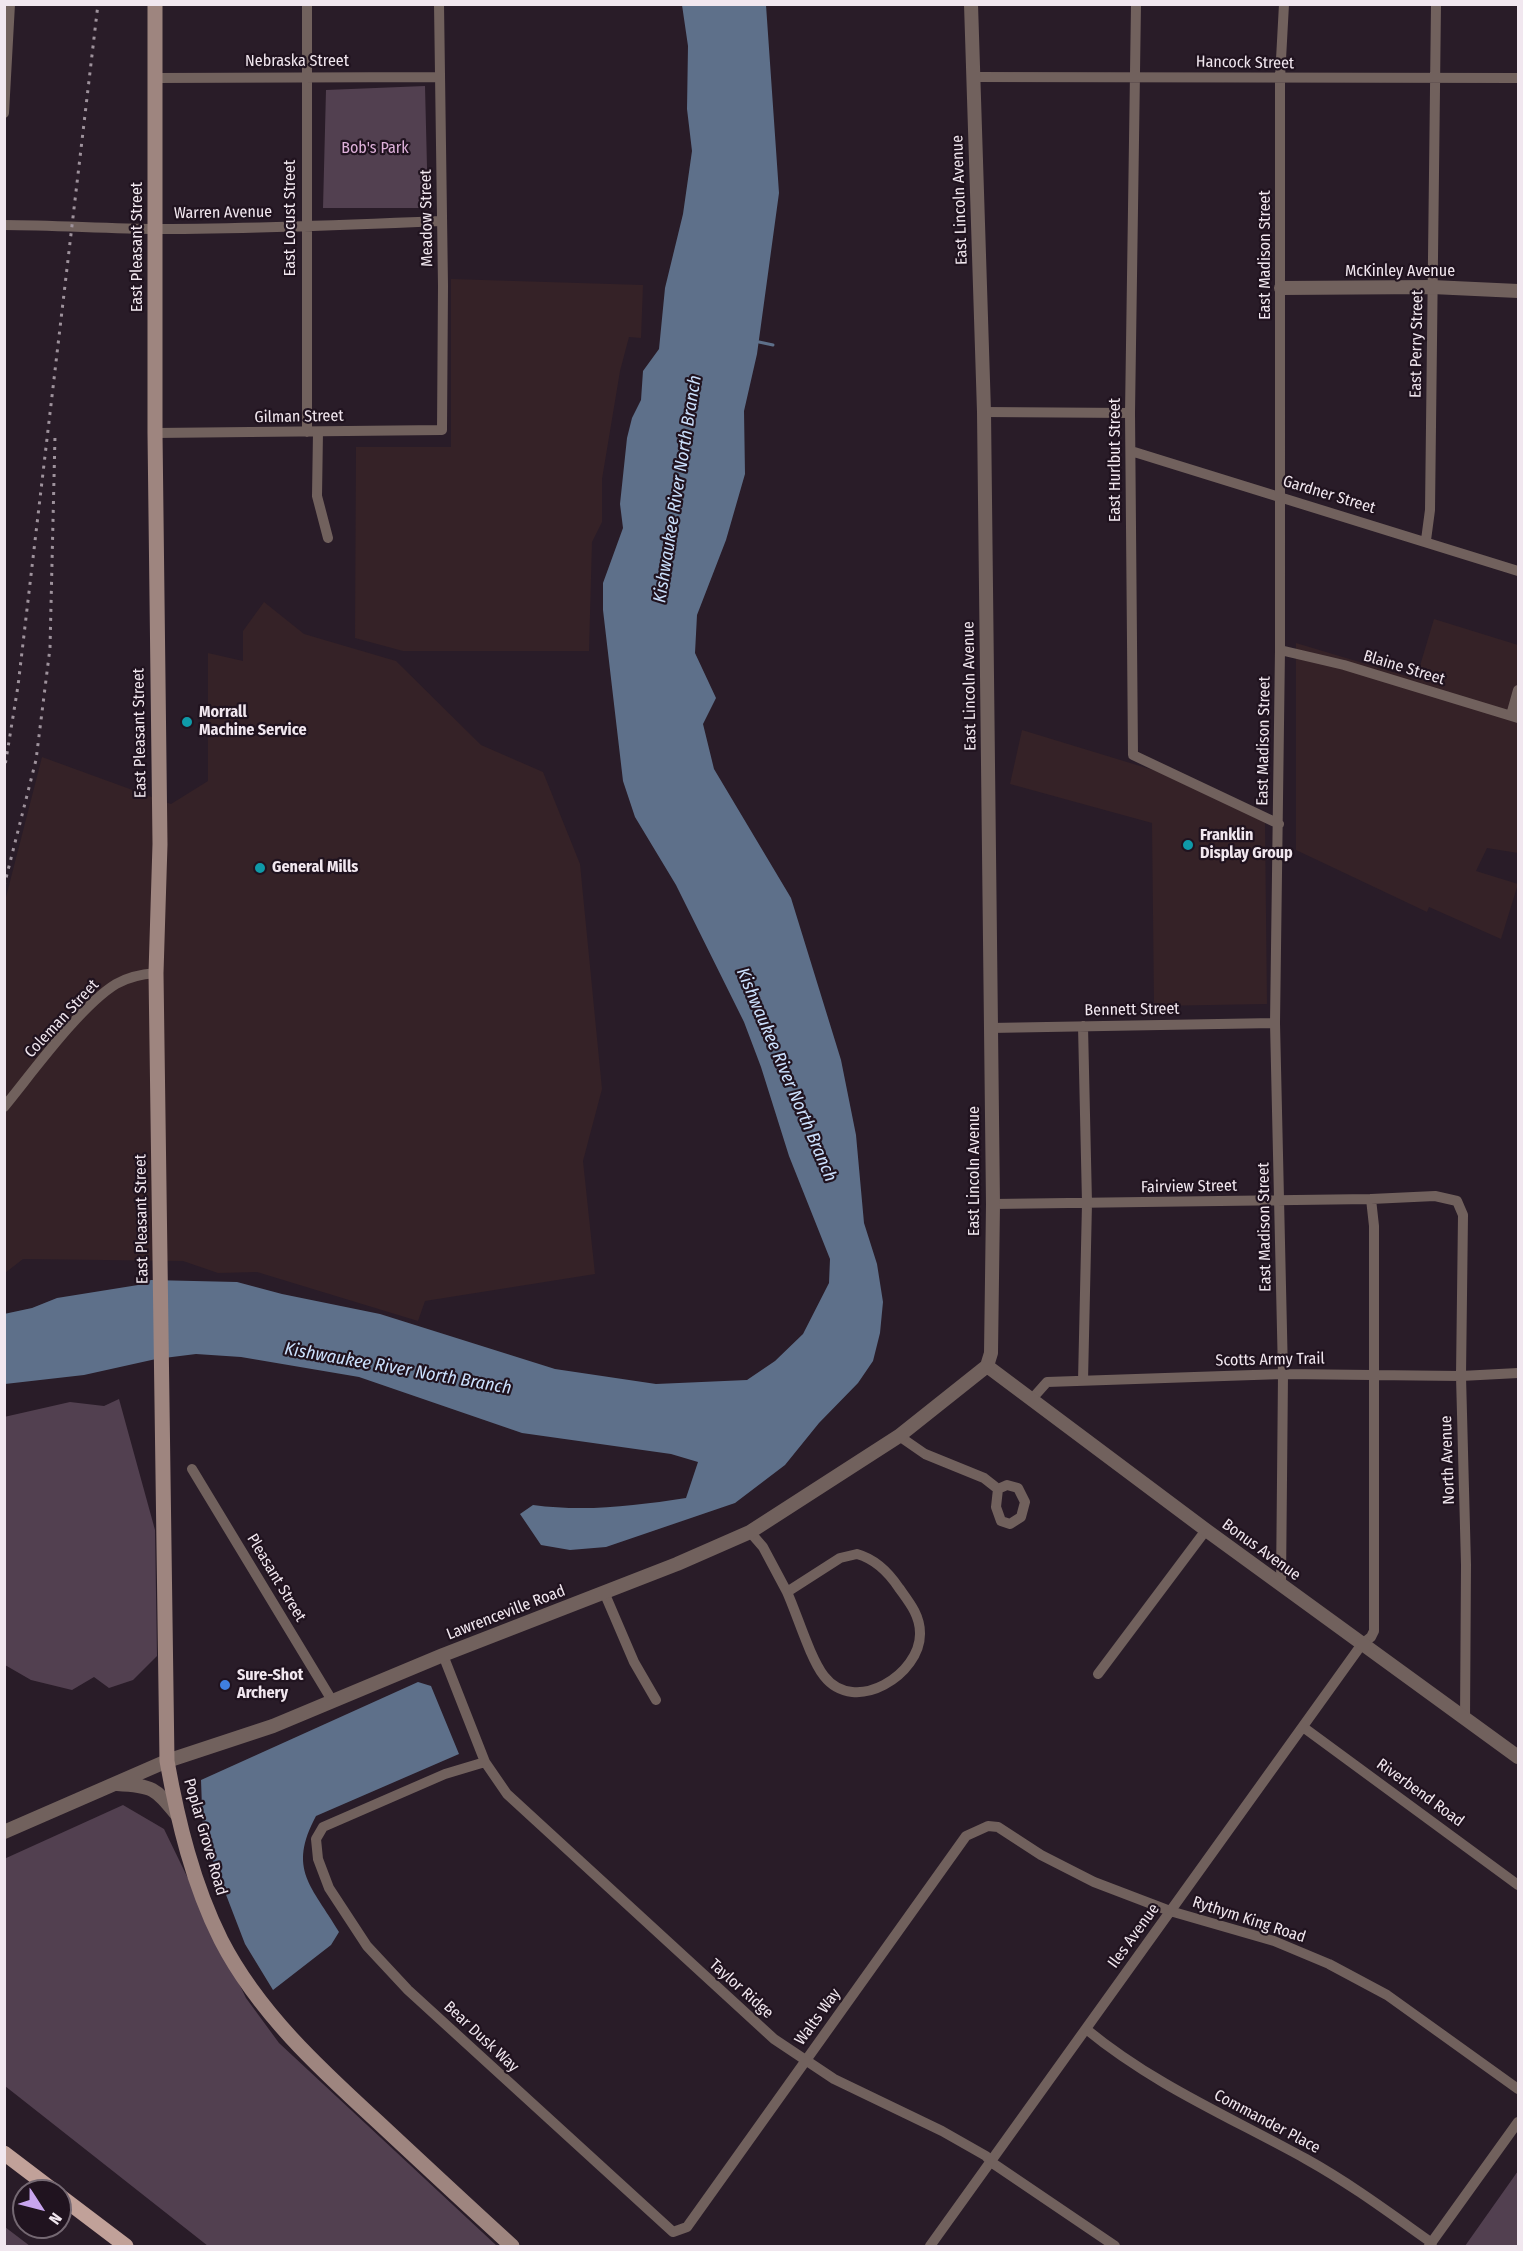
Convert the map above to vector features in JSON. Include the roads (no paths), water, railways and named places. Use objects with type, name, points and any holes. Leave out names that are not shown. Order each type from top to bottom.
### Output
[{"type":"main road","name":"East Pleasant Street","points":[[155,4],[157,229],[155,433],[160,844],[156,973],[164,1461]]},
{"type":"main road","name":"Poplar Grove Road","points":[[164,1461],[167,1761],[190,1863],[208,1912],[243,1977],[294,2042],[512,2247]]},
{"type":"main road","points":[[4,2153],[38,2179]]},
{"type":"main road","points":[[72,2205],[126,2247]]},
{"type":"street","points":[[4,113],[10,4]]},
{"type":"street","name":"East Locust Street","points":[[307,4],[306,227],[313,432],[317,496],[328,538]]},
{"type":"street","name":"Meadow Street","points":[[439,4],[442,430]]},
{"type":"street","name":"East Lincoln Avenue","points":[[971,4],[984,412],[993,1204],[991,1353],[987,1366]]},
{"type":"street","name":"East Hurlbut Street","points":[[1136,4],[1133,76],[1135,184],[1130,413],[1133,755],[1279,824]]},
{"type":"street","name":"East Madison Street","points":[[1281,1585],[1283,1374],[1275,1023],[1280,650],[1278,496],[1281,288],[1280,78],[1284,4]]},
{"type":"street","name":"East Perry Street","points":[[1426,540],[1430,510],[1433,78],[1436,4]]},
{"type":"street","name":"Nebraska Street","points":[[155,78],[307,76],[400,79],[440,77]]},
{"type":"street","name":"Hancock Street","points":[[972,77],[1518,78]]},
{"type":"street","name":"Warren Avenue","points":[[4,225],[72,224],[157,229],[306,227],[441,221]]},
{"type":"street","name":"McKinley Avenue","points":[[1281,288],[1432,287],[1518,291]]},
{"type":"street","points":[[984,412],[1130,413]]},
{"type":"street","name":"Gilman Street","points":[[155,433],[442,430]]},
{"type":"street","name":"Gardner Street","points":[[1131,451],[1426,540],[1518,571]]},
{"type":"street","name":"Blaine Street","points":[[1280,650],[1344,665],[1515,717]]},
{"type":"street","points":[[1515,717],[1518,690]]},
{"type":"street","name":"Coleman Street","points":[[4,1107],[90,1006],[116,984],[141,974],[156,973]]},
{"type":"street","name":"Bennett Street","points":[[990,1028],[1275,1023]]},
{"type":"street","points":[[1083,1026],[1086,1203],[1083,1380]]},
{"type":"street","name":"Fairview Street","points":[[993,1204],[1371,1199],[1435,1196],[1457,1201]]},
{"type":"street","name":"Iles Avenue","points":[[930,2247],[1302,1727],[1374,1631],[1374,1227],[1371,1199]]},
{"type":"street","name":"North Avenue","points":[[1457,1201],[1463,1215],[1461,1376],[1466,1564],[1465,1719]]},
{"type":"street","name":"Bonus Avenue","points":[[987,1366],[1206,1530],[1518,1757]]},
{"type":"street","name":"Lawrenceville Road","points":[[4,1832],[167,1761],[273,1726],[750,1532],[899,1436],[987,1366]]},
{"type":"street","name":"Scotts Army Trail","points":[[1031,1400],[1047,1382],[1083,1380],[1283,1374],[1461,1376],[1518,1373]]},
{"type":"street","points":[[899,1436],[926,1454],[984,1478],[998,1489]]},
{"type":"street","name":"Pleasant Street","points":[[192,1469],[333,1701]]},
{"type":"street","points":[[1098,1674],[1206,1530]]},
{"type":"street","points":[[750,1532],[763,1547],[787,1592],[823,1675],[843,1690],[865,1692],[880,1688],[910,1661],[918,1648],[920,1631],[913,1607],[893,1580],[866,1556],[857,1554],[840,1558],[787,1592]]},
{"type":"street","points":[[604,1592],[634,1662],[656,1700]]},
{"type":"street","name":"Taylor Ridge","points":[[443,1655],[485,1762],[507,1794],[774,2039],[834,2079],[942,2131],[986,2156],[991,2162],[1115,2247]]},
{"type":"street","name":"Riverbend Road","points":[[1302,1727],[1518,1885]]},
{"type":"street","name":"Bear Dusk Way","points":[[485,1762],[435,1779],[328,1823],[316,1839],[318,1859],[329,1888],[366,1946],[408,1990],[667,2229],[677,2232]]},
{"type":"street","points":[[115,1783],[146,1786],[158,1793],[178,1816]]},
{"type":"street","name":"Rythym King Road","points":[[988,1826],[998,1827],[1041,1855],[1094,1882],[1170,1911],[1274,1941],[1329,1964],[1387,1995],[1518,2089]]},
{"type":"street","name":"Walts Way","points":[[677,2232],[687,2226],[966,1836],[988,1826]]},
{"type":"street","name":"Commander Place","points":[[1086,2029],[1153,2079],[1340,2179],[1431,2245]]},
{"type":"street","points":[[1431,2245],[1518,2122]]},
{"type":"water","name":"Kishwaukee River North Branch","points":[[682,5],[766,5],[779,193],[757,354],[744,411],[745,474],[726,540],[697,615],[695,653],[716,698],[703,724],[714,769],[791,898],[841,1060],[856,1135],[864,1223],[877,1264],[883,1302],[880,1333],[873,1361],[858,1383],[819,1423],[785,1465],[735,1503],[606,1547],[570,1550],[541,1545],[520,1514],[533,1505],[572,1508],[610,1507],[686,1498],[698,1462],[671,1454],[522,1433],[359,1377],[241,1357],[196,1354],[156,1359],[84,1375],[5,1384],[4,1314],[32,1308],[57,1298],[138,1285],[151,1280],[237,1282],[282,1294],[380,1314],[555,1369],[656,1384],[747,1380],[775,1361],[803,1334],[829,1283],[830,1259],[789,1156],[744,1022],[676,885],[635,817],[623,781],[603,610],[603,583],[623,528],[620,504],[627,438],[632,418],[641,400],[643,371],[659,349],[665,288],[683,214],[692,151],[687,109],[688,46]]},
{"type":"water","points":[[418,1682],[431,1686],[459,1754],[316,1816],[308,1835],[303,1864],[312,1889],[339,1932],[331,1945],[273,1990],[245,1944],[203,1835],[201,1780]]},
{"type":"waterway","points":[[759,342],[773,345]]},
{"type":"railway","points":[[4,772],[18,686],[98,4]]},
{"type":"railway","points":[[4,886],[36,760],[50,648],[55,436]]},
{"type":"place","name":"Morrall Machine Service","points":[[187,722]]},
{"type":"place","name":"Franklin Display Group","points":[[1188,845]]},
{"type":"place","name":"General Mills","points":[[260,868]]},
{"type":"place","name":"Sure-Shot Archery","points":[[225,1685]]},
{"type":"park label","name":"Bob's Park","points":[[375,149]]}]
